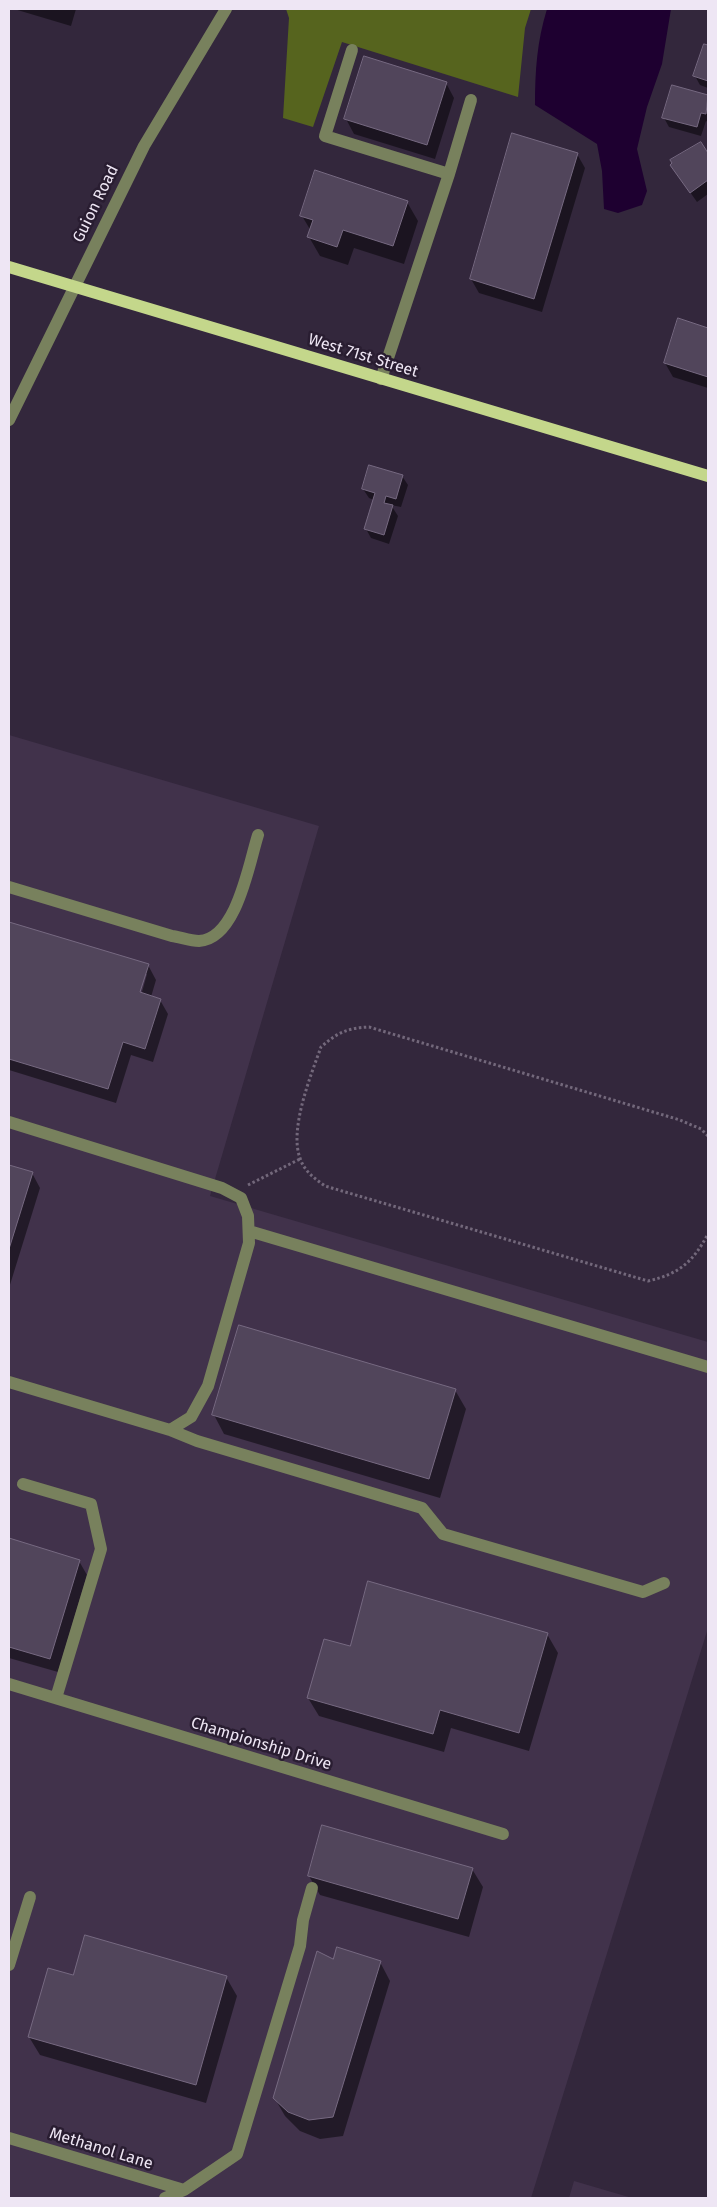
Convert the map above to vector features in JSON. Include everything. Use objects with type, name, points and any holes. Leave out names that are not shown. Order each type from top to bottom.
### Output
[{"type":"main road","name":"West 71st Street","points":[[9,267],[708,476]]},
{"type":"street","name":"Guion Road","points":[[9,420],[144,146],[226,9]]},
{"type":"street","points":[[352,50],[325,136],[449,174]]},
{"type":"street","points":[[380,379],[449,174],[471,100]]},
{"type":"street","points":[[9,887],[172,936],[199,941],[216,934],[235,911],[258,835]]},
{"type":"street","points":[[9,1122],[222,1188],[242,1198],[248,1216],[249,1243],[208,1386],[191,1418],[170,1430]]},
{"type":"street","points":[[249,1231],[708,1367]]},
{"type":"street","points":[[9,1382],[170,1430],[197,1441],[422,1508],[443,1534],[643,1592],[664,1583]]},
{"type":"street","points":[[23,1484],[91,1504],[101,1549],[56,1698]]},
{"type":"street","name":"Championship Drive","points":[[9,1684],[503,1834]]},
{"type":"street","points":[[165,2198],[184,2190],[236,2154],[300,1946],[303,1920],[312,1888]]},
{"type":"street","points":[[9,1965],[30,1897]]},
{"type":"street","name":"Methanol Lane","points":[[9,2138],[184,2190]]},
{"type":"path","points":[[708,1136],[701,1129],[680,1120],[369,1027],[350,1028],[331,1038],[322,1047],[297,1131],[300,1159],[308,1174],[325,1186],[648,1282],[668,1277],[696,1255],[708,1234]]},
{"type":"path","points":[[232,1193],[300,1159]]},
{"type":"shaded area","points":[[547,9],[671,9],[662,64],[647,107],[637,149],[647,191],[642,205],[618,213],[604,209],[602,171],[597,144],[535,105],[537,56]]},
{"type":"shaded area","points":[[9,735],[319,826],[210,1196],[708,1342],[708,1628],[531,2198],[9,2198]]},
{"type":"shaded area","points":[[574,2181],[632,2198],[569,2198]]},
{"type":"green space","points":[[286,9],[531,9],[525,28],[518,97],[342,42],[313,127],[283,118],[289,18]]},
{"type":"building","points":[[704,44],[708,45],[708,81],[693,76]]},
{"type":"building","points":[[364,56],[447,82],[427,145],[344,119]]},
{"type":"building","points":[[672,85],[708,95],[706,114],[701,113],[697,127],[662,118]]},
{"type":"building","points":[[512,133],[578,153],[534,299],[470,279]]},
{"type":"building","points":[[701,142],[708,153],[708,180],[690,193],[670,165],[672,163],[670,160]]},
{"type":"building","points":[[315,170],[408,201],[393,246],[343,230],[337,247],[307,237],[313,220],[300,216]]},
{"type":"building","points":[[678,318],[708,328],[708,377],[664,363]]},
{"type":"building","points":[[369,465],[403,475],[396,499],[386,496],[384,503],[393,505],[384,535],[364,529],[375,493],[362,489]]},
{"type":"building","points":[[9,922],[149,964],[140,992],[161,999],[145,1049],[123,1042],[108,1089],[9,1059]]},
{"type":"building","points":[[9,1165],[33,1172],[9,1249]]},
{"type":"building","points":[[239,1325],[456,1389],[429,1479],[212,1415]]},
{"type":"building","points":[[9,1538],[80,1560],[50,1659],[9,1647]]},
{"type":"building","points":[[368,1581],[548,1633],[519,1733],[440,1710],[433,1734],[307,1698],[324,1639],[350,1646]]},
{"type":"building","points":[[322,1825],[473,1868],[458,1919],[308,1876]]},
{"type":"building","points":[[85,1935],[227,1976],[196,2085],[28,2037],[48,1968],[73,1975]]},
{"type":"building","points":[[337,1947],[381,1961],[333,2117],[309,2120],[288,2112],[273,2098],[317,1951],[333,1959]]}]
